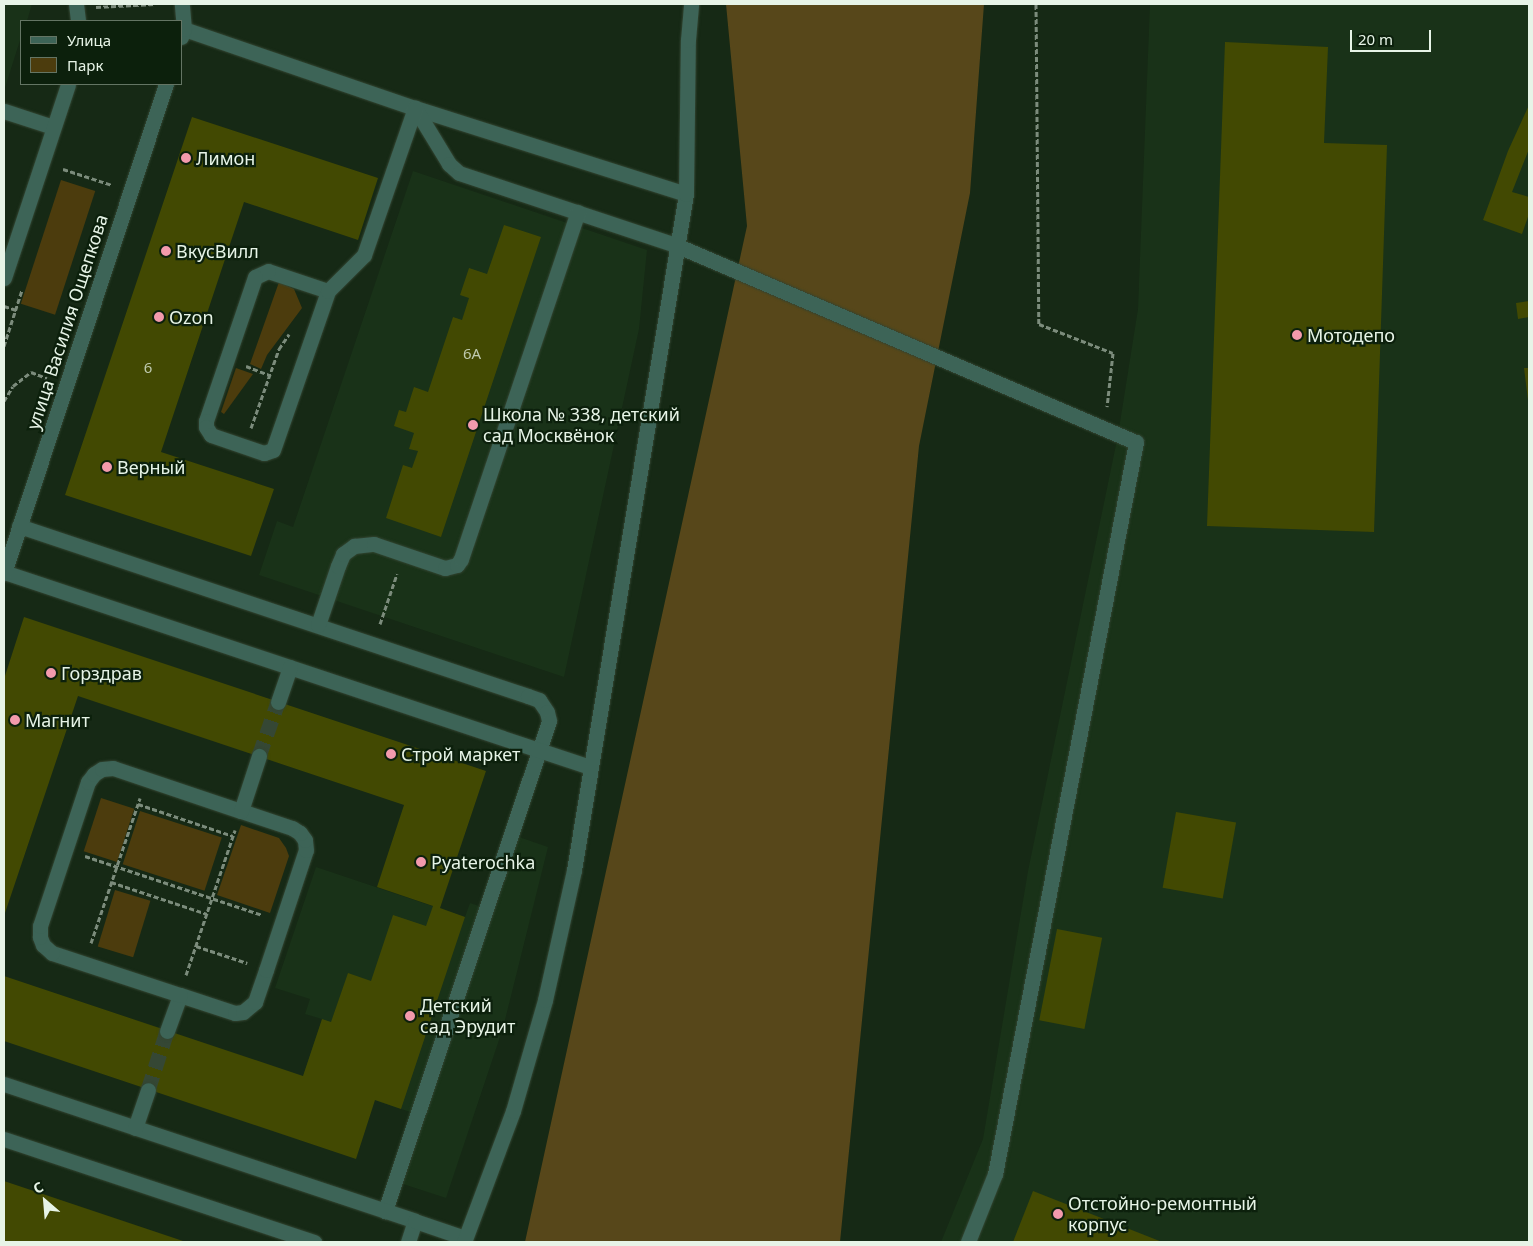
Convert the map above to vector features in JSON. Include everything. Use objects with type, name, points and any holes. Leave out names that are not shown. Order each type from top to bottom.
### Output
[{"type":"street","points":[[182,4],[183,33],[686,194]]},
{"type":"street","points":[[4,1084],[415,1221],[465,1240],[513,1111],[545,1000],[574,870],[686,194],[688,40],[691,4]]},
{"type":"street","points":[[4,278],[68,85]]},
{"type":"street","name":"улица Василия Ощепкова","points":[[4,572],[166,85]]},
{"type":"street","points":[[415,108],[449,164],[459,173],[678,246],[1136,442],[994,1174],[968,1242]]},
{"type":"street","points":[[328,291],[268,271],[255,277],[206,421],[206,427],[211,435],[264,453],[273,450],[328,291],[364,255],[415,108]]},
{"type":"street","points":[[4,111],[53,127]]},
{"type":"street","points":[[318,625],[343,554],[354,546],[374,544],[445,568],[457,565],[461,559],[578,212]]},
{"type":"street","points":[[19,526],[538,700],[547,712],[549,721],[540,750],[385,1211]]},
{"type":"street","points":[[4,572],[590,767]]},
{"type":"street","points":[[278,702],[290,667]]},
{"type":"street","points":[[241,811],[259,756]]},
{"type":"street","points":[[113,768],[146,779],[292,828],[300,832],[305,840],[306,850],[255,1002],[243,1012],[235,1013],[52,953],[43,945],[40,937],[40,926],[88,782],[94,774],[102,769],[113,768]]},
{"type":"street","points":[[167,1031],[180,995]]},
{"type":"street","points":[[135,1128],[148,1090]]},
{"type":"street","points":[[4,1139],[314,1242]]},
{"type":"street","points":[[408,1242],[415,1221]]},
{"type":"path","points":[[77,11],[155,4]]},
{"type":"path","points":[[1036,4],[1039,324],[1113,352],[1105,429]]},
{"type":"path","points":[[63,169],[130,192]]},
{"type":"path","points":[[4,306],[16,310]]},
{"type":"path","points":[[4,402],[13,386],[31,372],[66,384]]},
{"type":"path","points":[[382,616],[404,554]]},
{"type":"path","points":[[84,963],[146,779]]},
{"type":"path","points":[[138,804],[233,836]]},
{"type":"path","points":[[180,995],[241,811]]},
{"type":"path","points":[[66,850],[282,922]]},
{"type":"path","points":[[111,882],[207,914]]},
{"type":"path","points":[[196,946],[266,970]]},
{"type":"shaded area","points":[[4,4],[32,4],[27,20],[20,20],[20,40],[4,91]]},
{"type":"shaded area","points":[[726,4],[984,4],[970,193],[919,446],[840,1242],[525,1242],[747,226]]},
{"type":"shaded area","points":[[1150,4],[1529,4],[1529,1242],[941,1242],[983,1139],[1028,871],[1118,435],[1138,309]]},
{"type":"shaded area","name":"Школа № 338, детский сад Москвёнок","points":[[413,171],[647,250],[639,329],[564,677],[259,575],[277,521],[293,527]]},
{"type":"shaded area","name":"Детский сад Эрудит","points":[[519,837],[548,847],[503,1028],[446,1198],[403,1184],[425,1117],[303,1076],[322,1019],[305,1014],[310,999],[275,988],[316,867],[465,917],[470,903],[494,911]]},
{"type":"green space","points":[[61,180],[95,191],[55,315],[21,304]]},
{"type":"green space","points":[[279,282],[294,289],[302,308],[267,355],[261,369],[250,364]]},
{"type":"green space","points":[[236,368],[253,374],[224,414],[221,412]]},
{"type":"green space","points":[[101,798],[134,809],[117,862],[84,851]]},
{"type":"green space","points":[[140,811],[222,838],[204,891],[123,864]]},
{"type":"green space","points":[[241,825],[279,838],[289,856],[270,913],[217,895]]},
{"type":"green space","points":[[115,890],[150,901],[133,957],[98,946]]},
{"type":"building","name":"Мотодепо","points":[[1225,42],[1328,47],[1324,143],[1387,145],[1374,532],[1207,526]]},
{"type":"building","points":[[1529,105],[1529,149],[1512,192],[1529,197],[1529,214],[1522,234],[1483,220],[1508,151]]},
{"type":"building","points":[[192,117],[378,178],[358,240],[244,202],[161,452],[274,489],[251,556],[65,495]]},
{"type":"building","points":[[504,225],[541,237],[441,537],[386,518],[403,465],[412,468],[418,451],[409,449],[414,433],[394,426],[399,410],[406,412],[414,387],[428,392],[453,317],[462,320],[469,298],[460,295],[469,268],[487,274]]},
{"type":"building","points":[[1529,301],[1529,317],[1518,319],[1516,303]]},
{"type":"building","points":[[1524,368],[1529,368],[1529,400],[1528,400]]},
{"type":"building","points":[[24,617],[486,771],[440,908],[465,917],[401,1109],[375,1100],[356,1159],[4,1041],[4,976],[303,1076],[322,1019],[331,1022],[348,973],[371,981],[393,915],[426,926],[433,906],[377,887],[404,805],[78,696],[4,916],[4,679]]},
{"type":"building","points":[[1176,812],[1236,823],[1223,898],[1163,888]]},
{"type":"building","points":[[1057,929],[1102,938],[1084,1029],[1039,1020]]},
{"type":"building","points":[[4,1181],[186,1242],[4,1242]]},
{"type":"building","name":"Отстойно-ремонтный корпус","points":[[1033,1191],[1152,1238],[1162,1242],[1013,1242]]},
{"type":"tunnel","points":[[259,756],[278,702]]},
{"type":"tunnel","points":[[148,1090],[167,1031]]},
{"type":"place","name":"Лимон","points":[[186,158]]},
{"type":"place","name":"ВкусВилл","points":[[166,251]]},
{"type":"place","name":"Ozon","points":[[159,317]]},
{"type":"place","name":"Мотодепо","points":[[1297,335]]},
{"type":"place","name":"Школа № 338, детский сад Москвёнок","points":[[473,425]]},
{"type":"place","name":"Верный","points":[[107,467]]},
{"type":"place","name":"Горздрав","points":[[51,673]]},
{"type":"place","name":"Магнит","points":[[15,720]]},
{"type":"place","name":"Строй маркет","points":[[391,754]]},
{"type":"place","name":"Pyaterochka","points":[[421,862]]},
{"type":"place","name":"Детский сад Эрудит","points":[[410,1016]]},
{"type":"place","name":"Отстойно-ремонтный корпус","points":[[1058,1214]]}]
